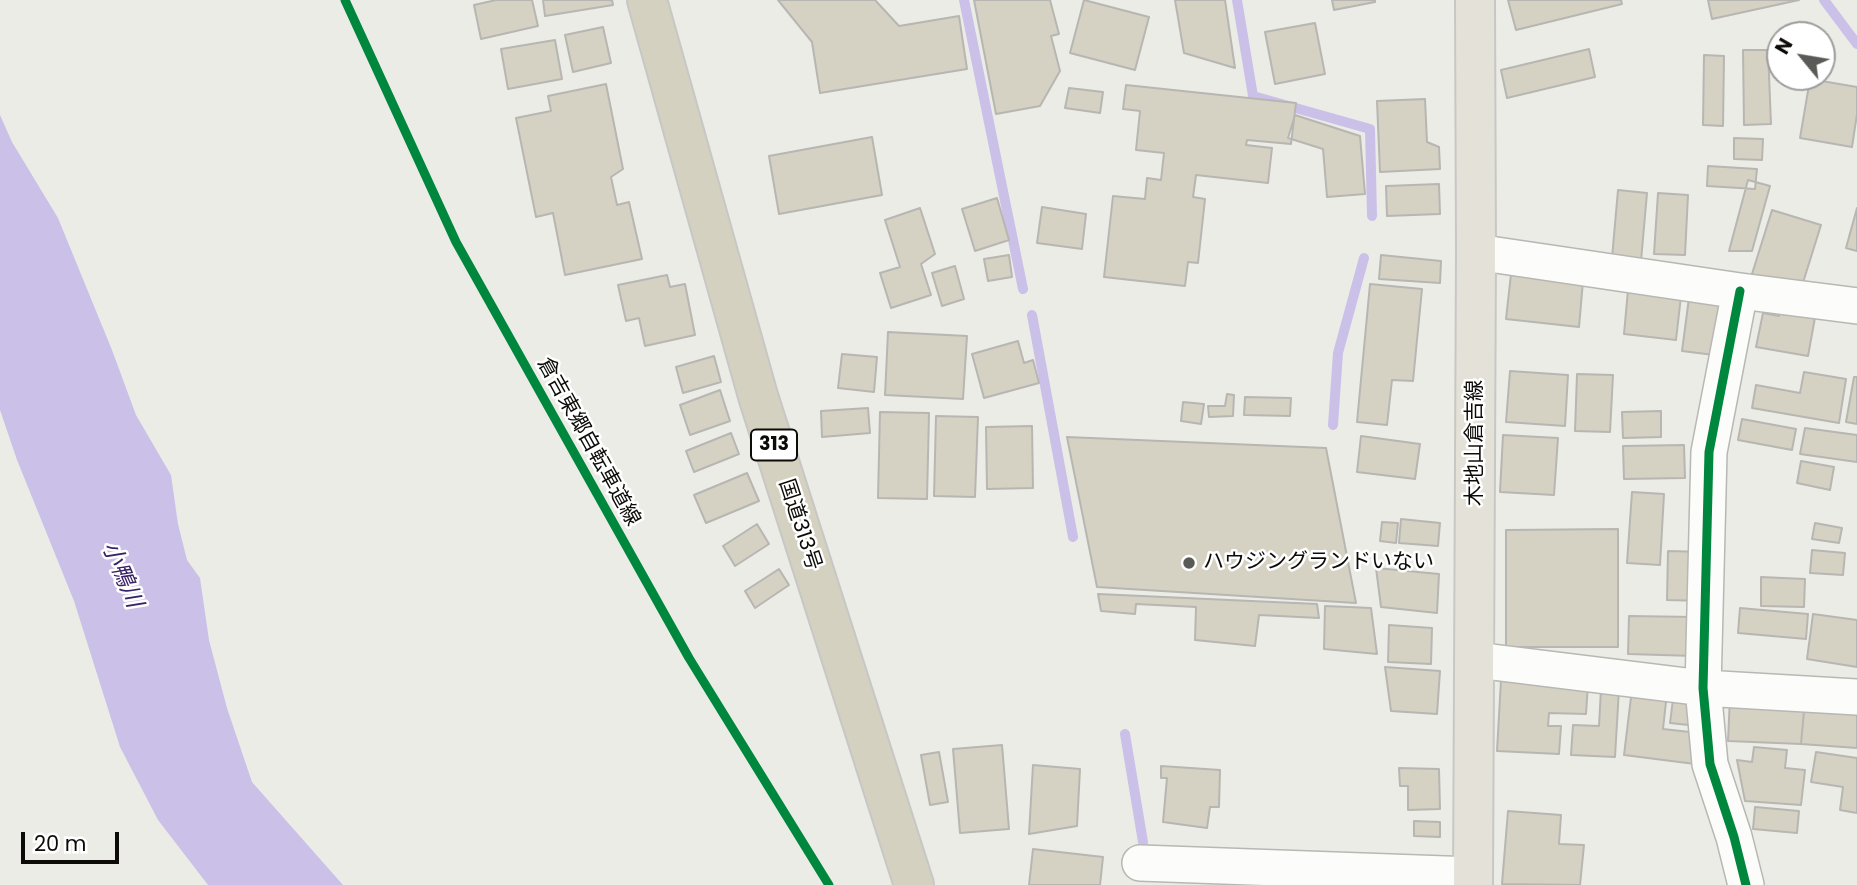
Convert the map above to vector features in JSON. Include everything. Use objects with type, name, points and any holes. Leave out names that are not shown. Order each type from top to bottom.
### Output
[{"type":"highway","name":"国道313号","points":[[647,0],[758,396],[914,885]]},
{"type":"main road","name":"木地山倉吉線","points":[[1473,880],[1476,660],[1475,0]]},
{"type":"street","points":[[1476,252],[1857,306]]},
{"type":"street","points":[[1740,291],[1709,452],[1703,688],[1710,764],[1734,837],[1746,885]]},
{"type":"street","points":[[1476,660],[1703,688],[1857,697]]},
{"type":"street","points":[[1140,863],[1473,880]]},
{"type":"water","name":"小鴨川","points":[[0,115],[12,142],[58,218],[136,415],[171,475],[178,524],[187,560],[200,578],[209,640],[227,708],[252,782],[343,885],[208,885],[158,820],[120,747],[74,601],[17,460],[0,410]]},
{"type":"building","points":[[496,0],[532,0],[538,26],[481,39],[474,5]]},
{"type":"building","points":[[543,0],[612,0],[613,5],[545,16]]},
{"type":"building","points":[[778,0],[875,0],[899,26],[959,16],[967,69],[820,93],[812,42]]},
{"type":"building","points":[[974,0],[1050,0],[1059,34],[1051,36],[1060,71],[1040,106],[996,114]]},
{"type":"building","points":[[1084,0],[1149,17],[1135,70],[1070,53]]},
{"type":"building","points":[[1175,0],[1225,0],[1235,68],[1184,53]]},
{"type":"building","points":[[1332,0],[1375,0],[1375,2],[1334,10]]},
{"type":"building","points":[[1508,0],[1621,0],[1622,4],[1516,30]]},
{"type":"building","points":[[1708,0],[1799,0],[1712,19]]},
{"type":"building","points":[[1315,23],[1325,74],[1275,84],[1265,32]]},
{"type":"building","points":[[603,27],[611,63],[573,72],[565,35]]},
{"type":"building","points":[[555,40],[562,79],[508,89],[501,49]]},
{"type":"building","points":[[1589,49],[1595,77],[1507,98],[1501,70]]},
{"type":"building","points":[[1743,50],[1766,50],[1766,91],[1770,91],[1771,124],[1744,125]]},
{"type":"building","points":[[1704,55],[1724,56],[1723,126],[1703,125]]},
{"type":"building","points":[[1836,83],[1857,87],[1857,114],[1852,147],[1800,138],[1808,91],[1836,91]]},
{"type":"building","points":[[606,84],[623,169],[611,177],[617,205],[629,202],[642,259],[565,275],[553,213],[536,217],[516,118],[551,111],[548,96]]},
{"type":"building","points":[[1126,85],[1296,103],[1291,144],[1247,140],[1246,145],[1272,148],[1268,183],[1196,175],[1193,197],[1205,199],[1198,263],[1188,262],[1185,286],[1104,277],[1113,196],[1145,199],[1147,178],[1161,180],[1164,153],[1136,150],[1140,111],[1123,109]]},
{"type":"building","points":[[1069,88],[1103,92],[1100,113],[1065,108]]},
{"type":"building","points":[[1425,99],[1427,142],[1439,147],[1440,169],[1380,172],[1377,101]]},
{"type":"building","points":[[1295,115],[1360,136],[1365,194],[1327,197],[1323,149],[1288,138]]},
{"type":"building","points":[[872,137],[882,195],[779,214],[769,156]]},
{"type":"building","points":[[1734,138],[1763,139],[1762,160],[1734,159]]},
{"type":"building","points":[[1708,166],[1757,169],[1755,189],[1707,186]]},
{"type":"building","points":[[1748,180],[1770,186],[1752,251],[1729,251]]},
{"type":"building","points":[[1439,184],[1440,214],[1387,216],[1386,186]]},
{"type":"building","points":[[1618,190],[1647,193],[1641,261],[1612,258]]},
{"type":"building","points":[[1658,193],[1688,195],[1685,255],[1654,254]]},
{"type":"building","points":[[997,198],[1009,240],[975,251],[962,209]]},
{"type":"building","points":[[1042,207],[1086,214],[1082,249],[1037,243]]},
{"type":"building","points":[[920,208],[935,254],[921,264],[931,295],[891,308],[880,273],[900,267],[885,220]]},
{"type":"building","points":[[1857,208],[1857,251],[1846,248]]},
{"type":"building","points":[[1772,210],[1821,225],[1801,289],[1752,274]]},
{"type":"building","points":[[1009,255],[1012,277],[988,281],[984,259]]},
{"type":"building","points":[[1381,255],[1441,261],[1440,283],[1379,279]]},
{"type":"building","points":[[955,266],[964,299],[942,306],[932,273]]},
{"type":"building","points":[[1511,274],[1583,281],[1579,327],[1506,319]]},
{"type":"building","points":[[667,275],[670,287],[685,284],[695,335],[645,346],[639,318],[626,321],[618,285]]},
{"type":"building","points":[[1370,284],[1422,289],[1413,381],[1392,380],[1387,425],[1357,422]]},
{"type":"building","points":[[1628,290],[1681,296],[1676,340],[1624,334]]},
{"type":"building","points":[[1689,298],[1729,302],[1722,356],[1682,351]]},
{"type":"building","points":[[1780,306],[1816,312],[1808,356],[1756,347],[1763,313],[1779,316]]},
{"type":"building","points":[[888,332],[967,336],[963,399],[885,395]]},
{"type":"building","points":[[1018,341],[1024,363],[1033,360],[1039,383],[984,398],[972,354]]},
{"type":"building","points":[[842,354],[877,357],[874,392],[838,388]]},
{"type":"building","points":[[714,356],[721,382],[683,393],[676,367]]},
{"type":"building","points":[[1510,371],[1568,375],[1565,426],[1506,422]]},
{"type":"building","points":[[1804,372],[1846,379],[1839,423],[1752,408],[1756,385],[1800,393]]},
{"type":"building","points":[[1577,374],[1613,375],[1610,432],[1575,431]]},
{"type":"building","points":[[1854,377],[1857,377],[1857,424],[1846,422]]},
{"type":"building","points":[[720,390],[730,421],[690,435],[680,405]]},
{"type":"building","points":[[1227,394],[1234,395],[1233,416],[1209,417],[1208,406],[1225,406]]},
{"type":"building","points":[[1245,397],[1291,398],[1290,416],[1244,415]]},
{"type":"building","points":[[1183,402],[1204,404],[1201,424],[1181,421]]},
{"type":"building","points":[[868,408],[870,433],[822,437],[821,411]]},
{"type":"building","points":[[1661,411],[1661,437],[1623,438],[1622,412]]},
{"type":"building","points":[[880,412],[929,413],[927,499],[878,498]]},
{"type":"building","points":[[936,416],[978,417],[975,497],[934,496]]},
{"type":"building","points":[[1742,419],[1796,429],[1792,450],[1738,440]]},
{"type":"building","points":[[1032,426],[1033,488],[987,489],[986,427]]},
{"type":"building","points":[[1805,428],[1857,435],[1857,462],[1800,454]]},
{"type":"building","points":[[731,433],[739,454],[694,472],[686,451]]},
{"type":"building","points":[[1503,435],[1558,438],[1554,495],[1500,492]]},
{"type":"building","points":[[1361,436],[1420,444],[1415,479],[1357,472]]},
{"type":"building","points":[[1067,437],[1326,448],[1356,603],[1097,587]]},
{"type":"building","points":[[1684,445],[1685,478],[1624,479],[1623,446]]},
{"type":"building","points":[[1801,461],[1834,467],[1830,490],[1797,483]]},
{"type":"building","points":[[747,473],[759,501],[706,523],[694,495]]},
{"type":"building","points":[[1632,492],[1664,494],[1660,565],[1627,563]]},
{"type":"building","points":[[1401,519],[1440,523],[1438,546],[1399,543]]},
{"type":"building","points":[[1382,522],[1398,523],[1396,543],[1380,541]]},
{"type":"building","points":[[1815,523],[1842,528],[1839,543],[1812,539]]},
{"type":"building","points":[[757,524],[769,544],[735,566],[723,546]]},
{"type":"building","points":[[1618,529],[1618,647],[1506,647],[1506,530]]},
{"type":"building","points":[[1812,550],[1845,553],[1843,575],[1810,573]]},
{"type":"building","points":[[1668,551],[1705,552],[1704,601],[1667,600]]},
{"type":"building","points":[[1376,568],[1439,574],[1437,613],[1381,607]]},
{"type":"building","points":[[779,569],[789,585],[755,608],[745,591]]},
{"type":"building","points":[[1761,577],[1805,579],[1804,607],[1761,606]]},
{"type":"building","points":[[1098,594],[1317,604],[1319,618],[1259,615],[1255,646],[1195,640],[1196,607],[1136,604],[1135,614],[1101,611]]},
{"type":"building","points":[[1325,606],[1371,608],[1377,654],[1324,649]]},
{"type":"building","points":[[1740,608],[1808,614],[1806,639],[1738,633]]},
{"type":"building","points":[[1813,614],[1857,620],[1857,667],[1807,659]]},
{"type":"building","points":[[1629,616],[1695,617],[1694,656],[1628,654]]},
{"type":"building","points":[[1389,625],[1432,628],[1431,664],[1388,662]]},
{"type":"building","points":[[1385,667],[1440,671],[1437,714],[1391,711]]},
{"type":"building","points":[[1501,680],[1588,684],[1586,714],[1549,713],[1548,726],[1561,726],[1559,754],[1497,751]]},
{"type":"building","points":[[1601,689],[1619,689],[1615,757],[1571,755],[1573,725],[1599,726]]},
{"type":"building","points":[[1632,689],[1667,693],[1663,729],[1699,733],[1695,764],[1624,755]]},
{"type":"building","points":[[1674,691],[1702,694],[1698,726],[1670,723]]},
{"type":"building","points":[[1730,697],[1805,700],[1801,744],[1728,741]]},
{"type":"building","points":[[1805,700],[1857,704],[1857,748],[1801,744]]},
{"type":"building","points":[[1002,745],[1009,829],[960,833],[953,749]]},
{"type":"building","points":[[1754,747],[1787,750],[1785,768],[1805,770],[1801,805],[1745,801],[1737,760],[1752,762]]},
{"type":"building","points":[[939,752],[948,802],[930,805],[921,755]]},
{"type":"building","points":[[1816,752],[1857,758],[1857,813],[1840,810],[1843,787],[1811,782]]},
{"type":"building","points":[[1033,765],[1080,769],[1077,826],[1029,834]]},
{"type":"building","points":[[1161,766],[1220,770],[1219,807],[1210,807],[1207,828],[1163,822],[1167,778],[1161,778]]},
{"type":"building","points":[[1399,768],[1439,769],[1440,809],[1408,810],[1408,786],[1400,786]]},
{"type":"building","points":[[1755,807],[1799,811],[1797,833],[1753,829]]},
{"type":"building","points":[[1508,811],[1561,815],[1559,844],[1584,845],[1580,885],[1502,884]]},
{"type":"building","points":[[1414,821],[1440,822],[1440,837],[1414,836]]},
{"type":"building","points":[[1033,849],[1103,857],[1100,885],[1029,885]]},
{"type":"waterway","points":[[964,0],[1023,289]]},
{"type":"waterway","points":[[1237,0],[1253,96],[1370,129],[1372,216]]},
{"type":"waterway","points":[[1824,0],[1857,44]]},
{"type":"waterway","points":[[1333,425],[1338,353],[1364,258]]},
{"type":"waterway","points":[[1032,315],[1073,537]]},
{"type":"waterway","points":[[1125,734],[1143,842]]},
{"type":"cycle path","name":"倉吉東郷自転車道線","points":[[345,0],[456,242],[689,658],[829,885]]},
{"type":"cycle path","points":[[1740,291],[1709,452],[1703,688],[1710,764],[1734,837],[1746,885]]},
{"type":"place","name":"ハウジングランドいない","points":[[1189,563]]}]
